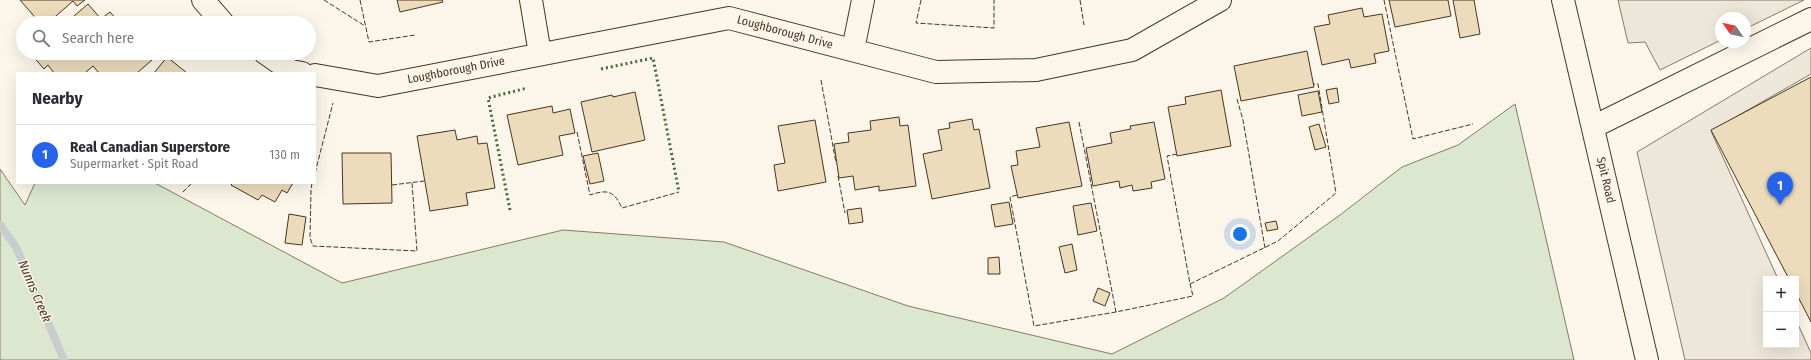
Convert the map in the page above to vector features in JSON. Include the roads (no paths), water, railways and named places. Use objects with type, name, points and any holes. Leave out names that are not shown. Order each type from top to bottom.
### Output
[{"type":"street","points":[[203,0],[217,16]]},
{"type":"street","points":[[530,0],[540,54]]},
{"type":"street","points":[[854,50],[863,0]]},
{"type":"street","name":"Loughborough Drive","points":[[316,75],[378,86],[729,18],[936,72],[1036,70],[1132,50],[1220,0]]},
{"type":"street","name":"Spit Road","points":[[1564,0],[1647,360]]},
{"type":"street","points":[[1593,127],[1811,19]]},
{"type":"street","points":[[275,60],[291,71],[296,72]]},
{"type":"waterway","name":"Nunns Creek","points":[[0,225],[16,247],[64,360]]},
{"type":"place","name":"Real Canadian Superstore","points":[[1780,205]]}]
